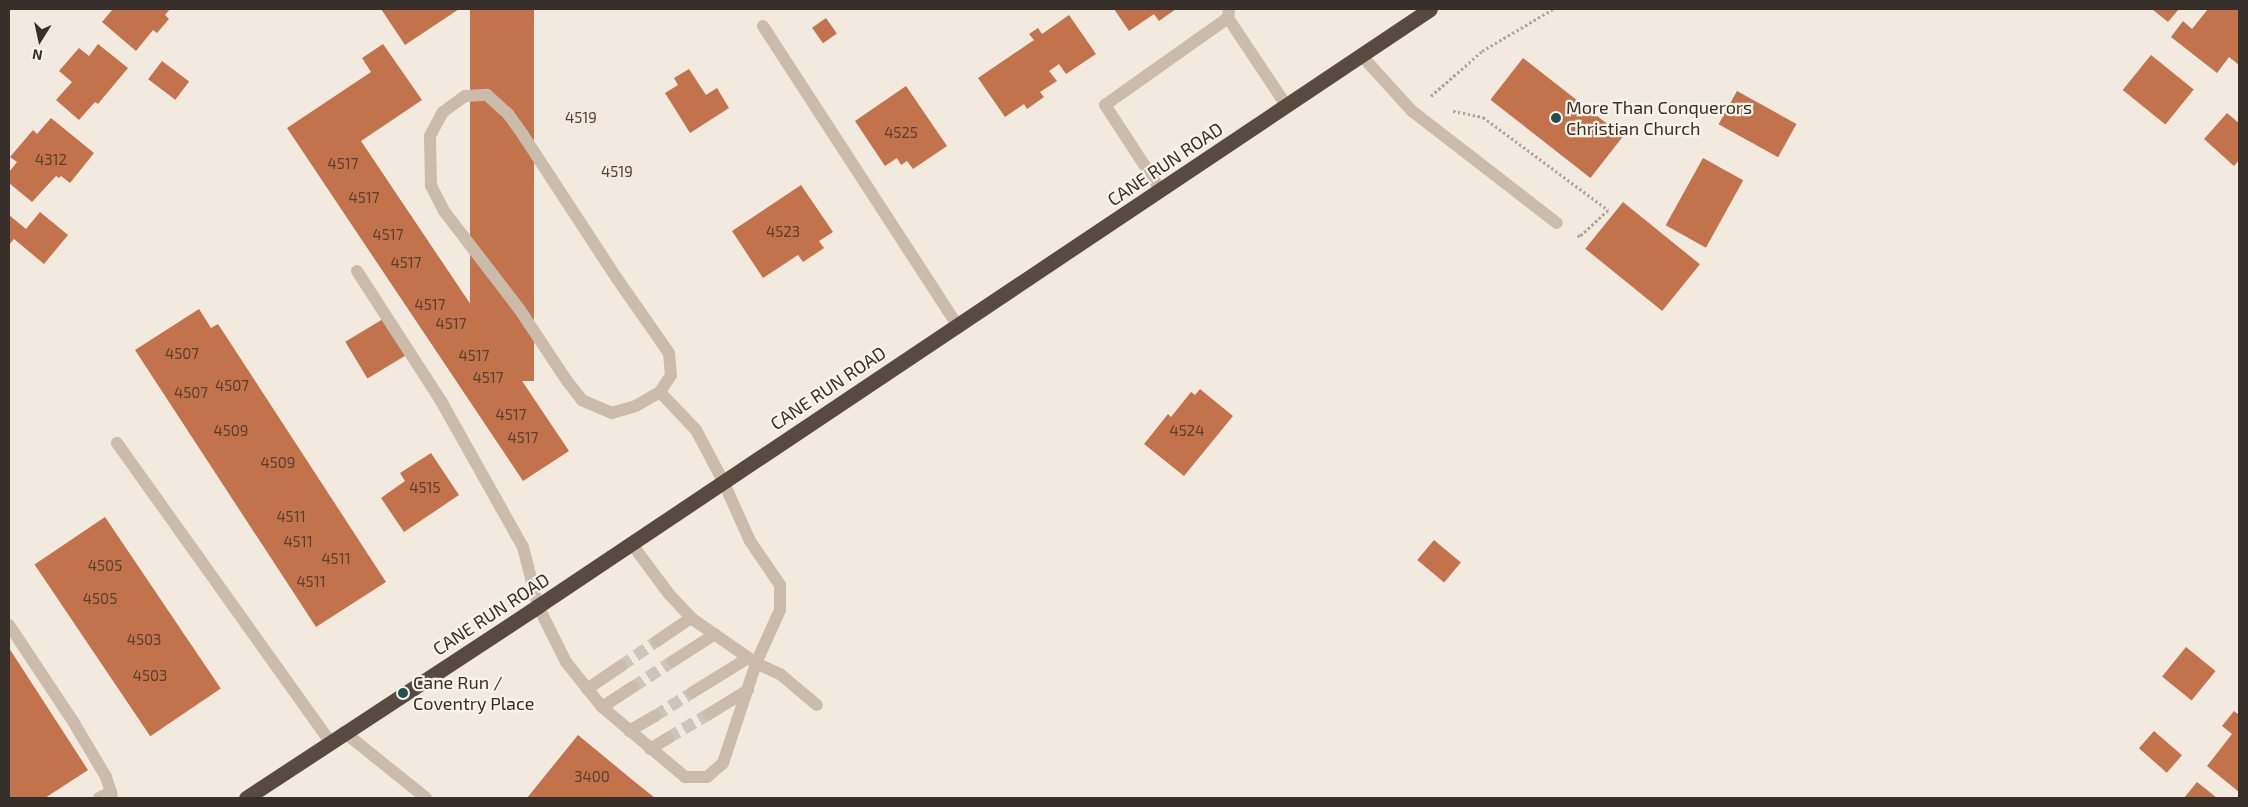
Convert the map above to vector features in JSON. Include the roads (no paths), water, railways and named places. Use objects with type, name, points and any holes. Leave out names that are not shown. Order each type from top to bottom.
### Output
[{"type":"highway","name":"CANE RUN ROAD","points":[[246,798],[538,606],[722,481],[1430,9]]},
{"type":"street","points":[[1160,189],[1105,105],[1228,13],[1286,105]]},
{"type":"street","points":[[763,26],[957,325]]},
{"type":"street","points":[[1361,54],[1412,111],[1557,222]]},
{"type":"street","points":[[487,95],[513,121],[558,186],[618,280],[669,353],[670,375],[660,392],[636,406],[612,413],[582,400],[567,381],[520,310],[444,211],[431,186],[430,136],[443,112],[465,96],[487,95]]},
{"type":"street","points":[[357,271],[440,401],[523,547],[538,606],[566,662],[602,707],[685,778],[707,777],[723,763],[748,690],[752,660],[780,610],[780,585],[750,541],[696,430],[660,392]]},
{"type":"street","points":[[118,443],[330,742]]},
{"type":"street","points":[[631,543],[669,594],[691,618],[752,660],[780,674],[817,705]]},
{"type":"street","points":[[657,641],[691,618]]},
{"type":"street","points":[[9,625],[74,722],[106,777],[107,796]]},
{"type":"street","points":[[673,661],[715,634]]},
{"type":"street","points":[[693,692],[752,660]]},
{"type":"street","points":[[587,689],[621,666]]},
{"type":"street","points":[[602,707],[633,687]]},
{"type":"street","points":[[709,714],[748,690]]},
{"type":"street","points":[[629,731],[655,716]]},
{"type":"street","points":[[344,732],[426,798]]},
{"type":"street","points":[[650,749],[668,738]]},
{"type":"tunnel","points":[[621,666],[657,641]]},
{"type":"tunnel","points":[[633,687],[673,661]]},
{"type":"tunnel","points":[[655,716],[693,692]]},
{"type":"tunnel","points":[[668,738],[709,714]]},
{"type":"place","name":"More Than Conquerors Christian Church","points":[[1556,118]]},
{"type":"place","name":"Cane Run / Coventry Place","points":[[403,693]]}]
